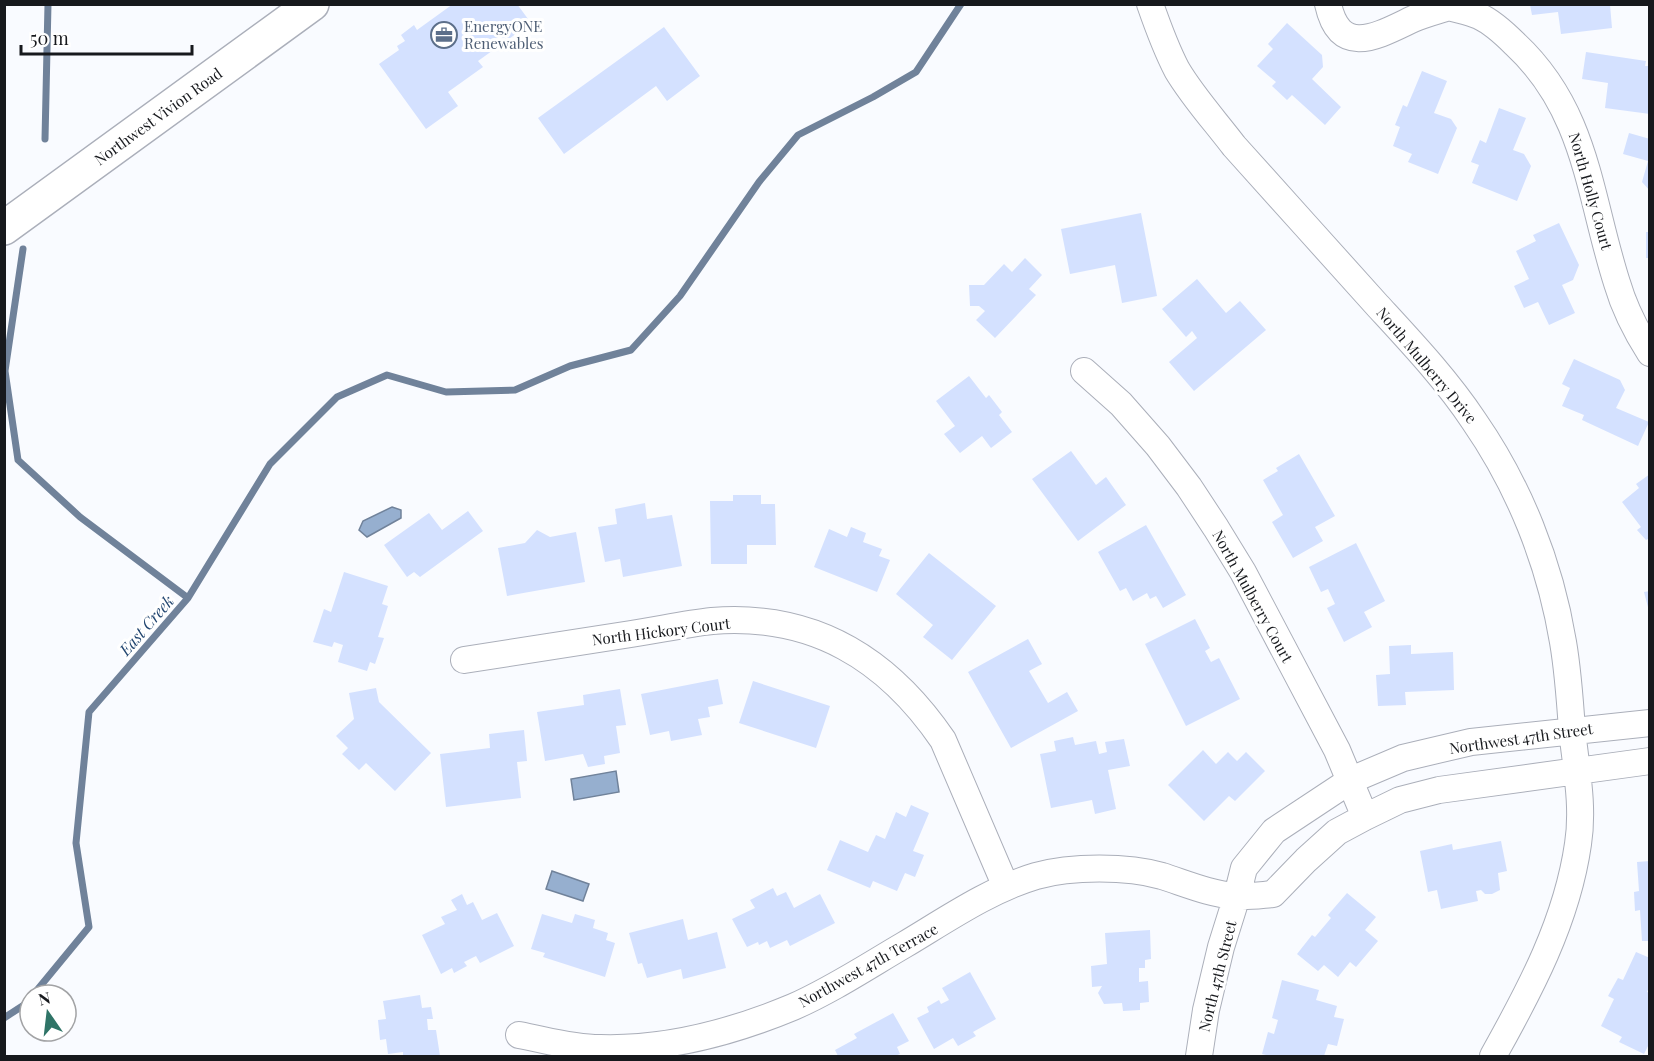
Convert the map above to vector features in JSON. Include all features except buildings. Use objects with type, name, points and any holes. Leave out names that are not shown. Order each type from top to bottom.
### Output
[{"type":"main road","name":"Northwest Vivion Road","points":[[4,228],[312,4]]},
{"type":"street","name":"North Mulberry Drive","points":[[1150,4],[1158,32],[1177,68],[1210,116],[1234,146],[1432,366],[1461,402],[1492,450],[1523,509],[1547,573],[1563,640],[1570,698],[1577,772],[1578,843],[1562,910],[1537,974],[1493,1056]]},
{"type":"street","name":"North Holly Court","points":[[1328,4],[1332,21],[1341,32],[1357,39],[1372,37],[1448,6],[1481,17],[1504,33],[1524,52],[1545,79],[1574,129],[1617,284],[1631,319],[1650,353]]},
{"type":"street","name":"North Mulberry Court","points":[[1084,371],[1121,404],[1158,447],[1189,487],[1216,528],[1243,572],[1351,780],[1365,817]]},
{"type":"street","name":"North Hickory Court","points":[[464,660],[713,621],[762,621],[822,635],[846,646],[884,672],[910,697],[930,722],[943,740],[1006,887]]},
{"type":"street","name":"Northwest 47th Street","points":[[1238,896],[1244,868],[1274,831],[1351,780],[1403,758],[1471,742],[1650,723]]},
{"type":"street","points":[[1238,896],[1273,894],[1337,832],[1400,800],[1439,790],[1650,761]]},
{"type":"street","name":"Northwest 47th Terrace","points":[[519,1035],[571,1046],[639,1047],[693,1039],[745,1025],[795,1006],[838,984],[1006,887],[1038,876],[1074,869],[1105,869],[1159,875],[1209,892],[1238,896]]},
{"type":"street","name":"North 47th Street","points":[[1199,1056],[1206,1010],[1221,947],[1238,896]]},
{"type":"water","points":[[392,507],[401,510],[401,518],[367,537],[359,530],[363,521]]},
{"type":"water","points":[[616,771],[619,792],[574,800],[571,779]]},
{"type":"water","points":[[552,871],[589,884],[583,901],[546,889]]},
{"type":"waterway","name":"East Creek","points":[[45,139],[48,4]]},
{"type":"waterway","points":[[188,598],[270,464],[337,397],[387,375],[446,392],[515,390],[570,366],[631,350],[680,296],[759,182],[798,135],[873,97],[916,72],[961,4]]},
{"type":"waterway","name":"East Creek","points":[[23,249],[5,371],[18,460],[80,517],[188,598],[89,712],[76,843],[89,927],[43,983]]},
{"type":"waterway","name":"East Creek","points":[[4,1018],[18,1009]]},
{"type":"place","name":"EnergyONE Renewables","points":[[444,35]]}]
